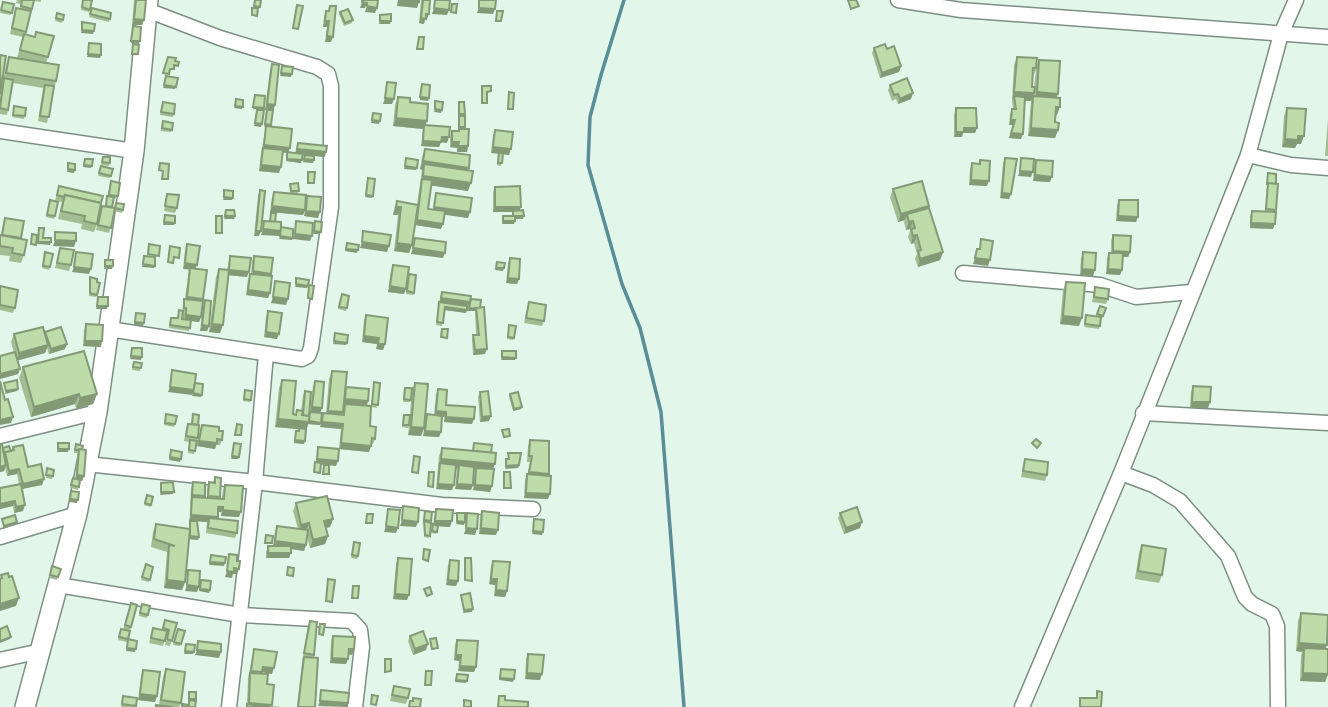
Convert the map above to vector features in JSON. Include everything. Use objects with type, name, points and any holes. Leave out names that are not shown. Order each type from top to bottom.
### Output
[{"type":"street","points":[[898,0],[961,10],[1328,37]]},
{"type":"street","points":[[1022,707],[1121,472],[1248,155],[1281,34],[1296,0]]},
{"type":"street","points":[[25,707],[77,514],[97,411],[134,151],[147,5],[220,38],[317,67],[328,74],[331,86],[331,207],[308,356],[302,359],[109,329]]},
{"type":"street","points":[[0,131],[134,151]]},
{"type":"street","points":[[1248,155],[1291,165],[1328,168]]},
{"type":"street","points":[[963,273],[1101,285],[1136,297],[1191,292]]},
{"type":"street","points":[[229,707],[255,482],[266,354]]},
{"type":"street","points":[[0,436],[97,411]]},
{"type":"street","points":[[1143,413],[1328,423]]},
{"type":"street","points":[[87,464],[442,505],[533,509]]},
{"type":"street","points":[[1121,472],[1153,485],[1180,501],[1228,555],[1245,597],[1252,604],[1272,614],[1276,626],[1278,707]]},
{"type":"street","points":[[0,537],[77,514]]},
{"type":"street","points":[[58,585],[240,615],[352,621],[360,630],[362,648],[355,707]]},
{"type":"street","points":[[0,660],[41,651]]},
{"type":"building","points":[[22,0],[34,0],[32,9],[21,6]]},
{"type":"building","points":[[83,0],[92,0],[90,10],[82,7]]},
{"type":"building","points":[[136,0],[146,0],[144,20],[134,19]]},
{"type":"building","points":[[255,0],[261,0],[260,7],[254,6]]},
{"type":"building","points":[[362,0],[378,0],[377,8],[367,6]]},
{"type":"building","points":[[423,0],[430,0],[426,19],[421,18]]},
{"type":"building","points":[[435,0],[450,0],[449,10],[434,8]]},
{"type":"building","points":[[479,0],[496,0],[495,9],[479,8]]},
{"type":"building","points":[[848,0],[856,0],[859,6],[851,9]]},
{"type":"building","points":[[3,2],[14,4],[12,13],[1,10]]},
{"type":"building","points":[[452,4],[457,4],[456,13],[451,12]]},
{"type":"building","points":[[297,5],[303,6],[298,29],[293,28]]},
{"type":"building","points":[[330,6],[336,6],[333,37],[327,36],[329,21],[325,21],[326,11],[329,11]]},
{"type":"building","points":[[16,8],[31,11],[26,32],[12,28]]},
{"type":"building","points":[[92,8],[111,13],[110,19],[90,14]]},
{"type":"building","points":[[252,8],[258,8],[257,16],[252,15]]},
{"type":"building","points":[[348,9],[353,20],[345,23],[340,12]]},
{"type":"building","points":[[497,11],[503,11],[501,21],[496,21]]},
{"type":"building","points":[[57,13],[64,15],[63,20],[56,18]]},
{"type":"building","points":[[391,14],[391,21],[380,21],[380,15]]},
{"type":"building","points":[[82,22],[95,24],[94,31],[82,30]]},
{"type":"building","points":[[133,26],[141,27],[140,41],[131,41]]},
{"type":"building","points":[[36,32],[54,36],[48,57],[20,50],[24,34],[35,37]]},
{"type":"building","points":[[419,37],[424,37],[423,49],[417,49]]},
{"type":"building","points":[[89,43],[101,44],[101,55],[88,54]]},
{"type":"building","points":[[133,44],[139,45],[138,54],[132,54]]},
{"type":"building","points":[[885,44],[887,49],[894,46],[901,66],[882,73],[874,48]]},
{"type":"building","points":[[0,55],[6,56],[0,94]]},
{"type":"building","points":[[9,57],[59,65],[56,81],[6,73]]},
{"type":"building","points":[[168,57],[176,58],[175,61],[179,62],[178,66],[174,65],[174,69],[170,69],[169,74],[163,73]]},
{"type":"building","points":[[1017,57],[1037,58],[1036,68],[1033,68],[1034,93],[1014,92]]},
{"type":"building","points":[[1039,60],[1060,61],[1058,94],[1037,92]]},
{"type":"building","points":[[272,64],[279,65],[275,105],[267,104]]},
{"type":"building","points":[[282,66],[293,67],[292,74],[281,73]]},
{"type":"building","points":[[166,76],[178,78],[176,87],[164,85]]},
{"type":"building","points":[[4,78],[13,80],[8,110],[0,108]]},
{"type":"building","points":[[907,78],[913,93],[900,99],[898,94],[894,95],[890,85]]},
{"type":"building","points":[[387,82],[396,83],[394,99],[385,98]]},
{"type":"building","points":[[422,84],[430,85],[429,98],[420,97]]},
{"type":"building","points":[[45,85],[54,86],[49,117],[40,116]]},
{"type":"building","points":[[482,86],[491,86],[491,91],[487,92],[487,103],[482,103]]},
{"type":"building","points":[[509,92],[514,93],[513,109],[508,109]]},
{"type":"building","points":[[255,95],[265,96],[264,108],[253,107]]},
{"type":"building","points":[[1014,96],[1025,97],[1023,134],[1011,133],[1015,120],[1011,120],[1012,109],[1016,109]]},
{"type":"building","points":[[1033,96],[1060,98],[1055,122],[1059,123],[1058,130],[1031,128]]},
{"type":"building","points":[[398,97],[410,98],[410,102],[428,104],[427,121],[396,118]]},
{"type":"building","points":[[236,99],[243,100],[243,107],[235,106]]},
{"type":"building","points":[[435,101],[443,102],[442,110],[435,109]]},
{"type":"building","points":[[163,102],[175,104],[174,114],[161,112]]},
{"type":"building","points":[[459,102],[464,102],[465,114],[459,114]]},
{"type":"building","points":[[14,106],[26,108],[25,116],[13,115]]},
{"type":"building","points":[[956,108],[976,108],[977,128],[964,128],[964,132],[956,132]]},
{"type":"building","points":[[1287,108],[1306,109],[1304,136],[1298,136],[1298,140],[1285,139]]},
{"type":"building","points":[[257,110],[264,110],[262,124],[255,123]]},
{"type":"building","points":[[267,110],[273,110],[271,125],[265,124]]},
{"type":"building","points":[[373,113],[381,114],[380,121],[372,120]]},
{"type":"building","points":[[459,116],[465,116],[465,127],[459,127]]},
{"type":"building","points":[[163,121],[173,123],[172,130],[162,128]]},
{"type":"building","points":[[424,125],[450,127],[449,137],[442,137],[441,142],[423,141]]},
{"type":"building","points":[[266,126],[292,129],[290,148],[264,145]]},
{"type":"building","points":[[469,129],[468,146],[458,146],[459,142],[452,142],[452,131]]},
{"type":"building","points":[[495,130],[513,132],[511,149],[493,147]]},
{"type":"building","points":[[298,143],[327,146],[326,152],[297,149]]},
{"type":"building","points":[[263,148],[283,150],[281,167],[261,165]]},
{"type":"building","points":[[425,149],[470,155],[469,168],[423,161]]},
{"type":"building","points":[[287,152],[303,154],[302,160],[287,159]]},
{"type":"building","points":[[499,153],[503,153],[502,163],[498,163]]},
{"type":"building","points":[[305,155],[314,156],[314,160],[304,159]]},
{"type":"building","points":[[103,157],[110,157],[110,163],[102,162]]},
{"type":"building","points":[[406,158],[418,160],[417,168],[405,166]]},
{"type":"building","points":[[1005,158],[1017,159],[1011,194],[1002,193]]},
{"type":"building","points":[[1021,158],[1034,159],[1033,172],[1020,171]]},
{"type":"building","points":[[85,159],[93,159],[92,166],[84,165]]},
{"type":"building","points":[[980,160],[990,161],[989,181],[971,180],[972,163],[980,164]]},
{"type":"building","points":[[1036,160],[1053,161],[1052,177],[1035,175]]},
{"type":"building","points":[[68,163],[75,164],[75,170],[68,169]]},
{"type":"building","points":[[160,163],[169,164],[168,179],[162,179]]},
{"type":"building","points":[[424,164],[473,171],[471,183],[423,176]]},
{"type":"building","points":[[101,166],[113,169],[111,176],[99,173]]},
{"type":"building","points":[[308,172],[315,172],[314,183],[308,183]]},
{"type":"building","points":[[1268,173],[1276,174],[1276,184],[1267,184]]},
{"type":"building","points":[[368,178],[375,179],[373,196],[366,195]]},
{"type":"building","points":[[422,179],[432,180],[428,209],[445,211],[443,224],[417,220]]},
{"type":"building","points":[[111,181],[120,183],[118,196],[109,195]]},
{"type":"building","points":[[922,181],[929,206],[901,214],[893,189]]},
{"type":"building","points":[[298,183],[299,191],[291,191],[290,184]]},
{"type":"building","points":[[1268,183],[1278,184],[1276,210],[1266,209]]},
{"type":"building","points":[[59,186],[103,196],[101,203],[57,195]]},
{"type":"building","points":[[520,186],[521,207],[495,207],[495,187]]},
{"type":"building","points":[[224,190],[233,191],[233,198],[224,197]]},
{"type":"building","points":[[260,190],[265,191],[261,231],[256,231]]},
{"type":"building","points":[[274,192],[306,195],[305,210],[272,206]]},
{"type":"building","points":[[436,193],[472,198],[470,212],[434,207]]},
{"type":"building","points":[[167,194],[179,195],[177,208],[165,206]]},
{"type":"building","points":[[65,195],[101,203],[97,224],[84,221],[85,216],[61,211]]},
{"type":"building","points":[[107,196],[114,197],[112,207],[106,206]]},
{"type":"building","points":[[307,196],[321,197],[320,212],[306,211]]},
{"type":"building","points":[[50,200],[58,202],[55,216],[47,215]]},
{"type":"building","points":[[1119,200],[1138,200],[1138,217],[1118,216]]},
{"type":"building","points":[[397,201],[418,205],[412,245],[397,243],[401,207],[396,207]]},
{"type":"building","points":[[116,203],[124,204],[123,210],[115,208]]},
{"type":"building","points":[[102,206],[115,208],[111,228],[98,225]]},
{"type":"building","points":[[929,208],[943,252],[920,259],[918,251],[921,250],[917,235],[913,236],[911,229],[915,228],[913,221],[909,222],[907,214]]},
{"type":"building","points":[[226,210],[234,210],[235,216],[225,216]]},
{"type":"building","points":[[523,210],[524,216],[513,216],[513,211]]},
{"type":"building","points":[[1252,211],[1276,212],[1275,224],[1251,223]]},
{"type":"building","points":[[271,213],[276,213],[275,222],[270,221]]},
{"type":"building","points":[[165,215],[175,216],[175,223],[164,222]]},
{"type":"building","points":[[216,216],[222,216],[222,233],[216,233]]},
{"type":"building","points":[[503,216],[515,216],[515,221],[503,221]]},
{"type":"building","points":[[5,218],[24,221],[21,238],[2,235]]},
{"type":"building","points":[[264,221],[281,222],[281,231],[263,229]]},
{"type":"building","points":[[296,221],[313,223],[312,236],[295,234]]},
{"type":"building","points":[[315,221],[322,222],[321,232],[314,231]]},
{"type":"building","points":[[281,227],[293,229],[293,238],[280,236]]},
{"type":"building","points":[[39,228],[44,228],[43,238],[51,238],[51,242],[38,242]]},
{"type":"building","points":[[363,231],[391,235],[389,246],[362,242]]},
{"type":"building","points":[[55,232],[76,233],[76,241],[55,240]]},
{"type":"building","points":[[32,234],[37,235],[36,245],[31,244]]},
{"type":"building","points":[[0,235],[27,240],[24,255],[12,253],[13,248],[0,246]]},
{"type":"building","points":[[1113,235],[1131,236],[1130,252],[1113,251]]},
{"type":"building","points":[[415,238],[446,242],[445,253],[413,248]]},
{"type":"building","points":[[981,239],[993,241],[990,260],[975,258]]},
{"type":"building","points":[[347,243],[359,245],[358,250],[346,249]]},
{"type":"building","points":[[149,244],[160,246],[159,256],[148,254]]},
{"type":"building","points":[[187,244],[200,246],[197,265],[185,263]]},
{"type":"building","points":[[170,246],[180,248],[179,258],[174,257],[173,263],[168,262]]},
{"type":"building","points":[[60,248],[74,250],[71,265],[57,263]]},
{"type":"building","points":[[45,252],[53,254],[50,267],[43,266]]},
{"type":"building","points":[[76,252],[93,254],[91,269],[74,267]]},
{"type":"building","points":[[1083,252],[1096,253],[1095,270],[1082,269]]},
{"type":"building","points":[[1109,253],[1123,253],[1122,270],[1108,269]]},
{"type":"building","points":[[144,256],[155,257],[155,266],[143,264]]},
{"type":"building","points":[[230,256],[251,258],[249,272],[229,270]]},
{"type":"building","points":[[254,256],[273,258],[271,274],[253,271]]},
{"type":"building","points":[[510,258],[520,259],[519,279],[508,278]]},
{"type":"building","points":[[105,260],[113,260],[113,266],[105,266]]},
{"type":"building","points":[[497,262],[505,263],[504,268],[496,268]]},
{"type":"building","points":[[393,265],[409,267],[406,289],[390,286]]},
{"type":"building","points":[[190,268],[207,270],[203,299],[187,297]]},
{"type":"building","points":[[219,269],[229,270],[223,325],[212,324]]},
{"type":"building","points":[[250,274],[272,276],[270,293],[248,290]]},
{"type":"building","points":[[409,274],[416,275],[414,293],[407,291]]},
{"type":"building","points":[[90,277],[100,283],[97,295],[90,293]]},
{"type":"building","points":[[296,278],[309,280],[308,286],[296,284]]},
{"type":"building","points":[[275,281],[290,283],[288,299],[273,297]]},
{"type":"building","points":[[1066,282],[1085,283],[1082,318],[1063,316]]},
{"type":"building","points":[[309,285],[314,286],[312,299],[308,298]]},
{"type":"building","points":[[0,286],[18,290],[15,308],[0,305]]},
{"type":"building","points":[[1095,287],[1109,289],[1108,299],[1094,297]]},
{"type":"building","points":[[442,292],[471,296],[470,302],[441,298]]},
{"type":"building","points":[[342,294],[349,296],[347,308],[339,307]]},
{"type":"building","points":[[98,297],[108,297],[108,306],[97,306]]},
{"type":"building","points":[[184,299],[203,301],[201,317],[186,315]]},
{"type":"building","points":[[471,299],[481,300],[480,308],[469,308]]},
{"type":"building","points":[[205,300],[211,301],[209,326],[202,325]]},
{"type":"building","points":[[439,302],[467,306],[467,310],[445,307],[443,323],[437,322]]},
{"type":"building","points":[[529,302],[546,305],[544,321],[526,318]]},
{"type":"building","points":[[1100,306],[1106,308],[1103,316],[1097,314]]},
{"type":"building","points":[[484,307],[487,349],[475,350],[473,335],[479,335],[476,308]]},
{"type":"building","points":[[179,310],[183,311],[182,319],[191,320],[190,328],[170,325],[171,318],[178,318]]},
{"type":"building","points":[[268,311],[282,313],[279,334],[266,332]]},
{"type":"building","points":[[136,313],[145,314],[144,323],[135,322]]},
{"type":"building","points":[[366,315],[388,318],[385,344],[378,344],[379,338],[364,336]]},
{"type":"building","points":[[1086,315],[1101,317],[1100,326],[1085,324]]},
{"type":"building","points":[[86,324],[103,325],[102,341],[85,341]]},
{"type":"building","points":[[509,325],[516,326],[514,338],[508,337]]},
{"type":"building","points":[[43,327],[48,345],[19,353],[14,334]]},
{"type":"building","points":[[61,327],[67,344],[51,349],[45,332]]},
{"type":"building","points":[[442,329],[448,329],[447,338],[441,337]]},
{"type":"building","points":[[335,333],[348,335],[347,343],[334,341]]},
{"type":"building","points":[[132,348],[142,348],[142,357],[131,356]]},
{"type":"building","points":[[84,351],[97,394],[80,398],[79,394],[34,407],[23,367]]},
{"type":"building","points":[[502,351],[516,351],[516,358],[502,357]]},
{"type":"building","points":[[15,352],[20,369],[0,374],[0,356]]},
{"type":"building","points":[[134,362],[142,363],[141,368],[133,367]]},
{"type":"building","points":[[172,370],[196,374],[194,390],[170,387]]},
{"type":"building","points":[[332,371],[347,372],[343,412],[328,411]]},
{"type":"building","points":[[17,380],[18,389],[6,391],[4,383]]},
{"type":"building","points":[[282,380],[296,381],[293,414],[296,415],[297,410],[303,411],[302,415],[310,416],[309,422],[278,419]]},
{"type":"building","points":[[0,381],[13,417],[0,420]]},
{"type":"building","points":[[315,381],[324,382],[322,408],[312,407]]},
{"type":"building","points":[[374,382],[380,383],[378,405],[372,404]]},
{"type":"building","points":[[195,383],[203,384],[202,395],[193,393]]},
{"type":"building","points":[[415,383],[428,384],[424,428],[411,427]]},
{"type":"building","points":[[1193,386],[1211,387],[1210,402],[1192,402]]},
{"type":"building","points":[[346,387],[369,389],[368,401],[345,399]]},
{"type":"building","points":[[405,388],[412,388],[411,400],[404,399]]},
{"type":"building","points":[[438,389],[447,390],[446,405],[475,407],[474,419],[446,417],[446,412],[436,411]]},
{"type":"building","points":[[245,390],[252,391],[251,400],[244,399]]},
{"type":"building","points":[[305,391],[311,392],[309,416],[303,415]]},
{"type":"building","points":[[488,391],[491,416],[482,417],[480,392]]},
{"type":"building","points":[[518,392],[522,407],[514,409],[510,394]]},
{"type":"building","points":[[345,404],[371,406],[370,426],[376,427],[371,446],[341,443],[343,424],[322,422],[323,413],[344,415]]},
{"type":"building","points":[[310,412],[322,413],[321,423],[309,421]]},
{"type":"building","points":[[166,414],[177,416],[175,424],[165,423]]},
{"type":"building","points":[[193,414],[199,415],[198,425],[192,424]]},
{"type":"building","points":[[427,414],[442,416],[441,432],[425,431]]},
{"type":"building","points":[[404,415],[410,415],[409,425],[403,425]]},
{"type":"building","points":[[188,424],[199,425],[198,438],[186,436]]},
{"type":"building","points":[[237,424],[242,425],[241,435],[235,435]]},
{"type":"building","points":[[202,425],[219,427],[219,431],[223,431],[222,440],[217,439],[217,443],[199,441]]},
{"type":"building","points":[[299,428],[306,429],[305,441],[295,440]]},
{"type":"building","points":[[509,429],[510,436],[504,437],[502,430]]},
{"type":"building","points":[[1036,439],[1041,443],[1037,448],[1032,443]]},
{"type":"building","points":[[190,440],[197,441],[195,451],[189,450]]},
{"type":"building","points":[[530,440],[549,441],[549,474],[529,472],[532,456],[529,456]]},
{"type":"building","points":[[58,443],[69,443],[69,449],[58,449]]},
{"type":"building","points":[[234,443],[241,444],[239,457],[232,456]]},
{"type":"building","points":[[474,443],[492,445],[491,453],[473,451]]},
{"type":"building","points":[[0,444],[6,465],[0,467]]},
{"type":"building","points":[[76,444],[83,446],[82,450],[75,450]]},
{"type":"building","points":[[23,445],[28,467],[41,464],[44,479],[23,484],[19,469],[9,471],[5,452]]},
{"type":"building","points":[[9,446],[11,451],[4,454],[3,448]]},
{"type":"building","points":[[318,447],[339,449],[338,461],[317,459]]},
{"type":"building","points":[[442,448],[496,453],[495,464],[441,459]]},
{"type":"building","points":[[79,449],[86,450],[84,476],[77,475]]},
{"type":"building","points":[[171,450],[182,452],[181,459],[170,457]]},
{"type":"building","points":[[508,453],[521,453],[519,465],[506,466]]},
{"type":"building","points":[[414,456],[420,457],[418,473],[412,472]]},
{"type":"building","points":[[1025,459],[1048,462],[1047,475],[1023,471]]},
{"type":"building","points":[[315,462],[321,463],[320,473],[314,472]]},
{"type":"building","points":[[440,463],[456,465],[454,485],[438,484]]},
{"type":"building","points":[[324,465],[329,465],[329,474],[323,474]]},
{"type":"building","points":[[459,465],[474,467],[473,485],[457,484]]},
{"type":"building","points":[[47,468],[54,470],[53,476],[46,475]]},
{"type":"building","points":[[476,468],[494,469],[492,486],[475,485]]},
{"type":"building","points":[[429,472],[434,472],[433,487],[428,486]]},
{"type":"building","points":[[504,472],[510,472],[511,488],[504,488]]},
{"type":"building","points":[[527,474],[551,476],[550,494],[526,493]]},
{"type":"building","points":[[215,477],[221,478],[220,497],[208,496],[209,482],[215,483]]},
{"type":"building","points":[[73,478],[80,480],[79,487],[71,485]]},
{"type":"building","points":[[173,482],[174,492],[161,492],[161,483]]},
{"type":"building","points":[[193,482],[205,483],[205,496],[192,495]]},
{"type":"building","points":[[21,484],[25,505],[16,507],[15,501],[0,504],[0,488]]},
{"type":"building","points":[[225,485],[243,486],[241,512],[218,507],[218,517],[191,515],[192,497],[224,499]]},
{"type":"building","points":[[71,491],[79,492],[78,500],[70,499]]},
{"type":"building","points":[[147,495],[153,497],[151,505],[145,503]]},
{"type":"building","points":[[327,496],[333,519],[324,521],[328,536],[313,540],[309,523],[301,525],[296,503]]},
{"type":"building","points":[[403,506],[419,508],[418,522],[402,520]]},
{"type":"building","points":[[857,507],[862,522],[846,528],[840,513]]},
{"type":"building","points":[[388,509],[400,510],[398,528],[386,526]]},
{"type":"building","points":[[436,509],[453,510],[452,521],[435,521]]},
{"type":"building","points":[[425,511],[432,512],[431,521],[424,520]]},
{"type":"building","points":[[482,511],[499,513],[498,530],[481,528]]},
{"type":"building","points":[[457,513],[465,513],[465,522],[457,521]]},
{"type":"building","points":[[467,513],[478,514],[477,529],[466,528]]},
{"type":"building","points":[[367,514],[373,514],[372,523],[366,523]]},
{"type":"building","points":[[15,515],[17,522],[4,526],[2,519]]},
{"type":"building","points":[[209,518],[238,521],[237,533],[208,528]]},
{"type":"building","points":[[534,519],[544,520],[543,532],[533,531]]},
{"type":"building","points":[[190,521],[197,521],[199,537],[190,536]]},
{"type":"building","points":[[424,521],[431,523],[430,536],[425,535]]},
{"type":"building","points":[[156,524],[190,529],[185,582],[167,580],[169,545],[175,546],[154,539]]},
{"type":"building","points":[[433,524],[438,526],[437,532],[432,531]]},
{"type":"building","points":[[277,526],[308,530],[306,545],[275,541]]},
{"type":"building","points":[[266,535],[273,536],[272,543],[265,543]]},
{"type":"building","points":[[354,542],[360,543],[358,556],[352,555]]},
{"type":"building","points":[[1142,545],[1166,549],[1162,575],[1138,571]]},
{"type":"building","points":[[268,546],[291,546],[291,553],[268,553]]},
{"type":"building","points":[[424,549],[430,550],[428,561],[423,559]]},
{"type":"building","points":[[229,554],[237,555],[237,561],[240,561],[239,569],[234,568],[234,572],[227,571]]},
{"type":"building","points":[[211,555],[226,557],[225,563],[210,562]]},
{"type":"building","points":[[398,558],[412,559],[409,595],[395,594]]},
{"type":"building","points":[[465,558],[471,558],[472,581],[465,580]]},
{"type":"building","points":[[450,560],[459,561],[458,581],[448,580]]},
{"type":"building","points":[[493,561],[510,562],[507,591],[496,590],[497,579],[491,579]]},
{"type":"building","points":[[146,564],[153,567],[150,580],[142,577]]},
{"type":"building","points":[[52,566],[61,569],[58,577],[50,575]]},
{"type":"building","points":[[288,567],[294,568],[293,576],[287,575]]},
{"type":"building","points":[[188,570],[200,571],[199,587],[187,585]]},
{"type":"building","points":[[8,573],[9,577],[12,576],[19,598],[0,604],[1,575]]},
{"type":"building","points":[[328,579],[335,580],[332,602],[326,601]]},
{"type":"building","points":[[201,580],[211,581],[210,590],[200,589]]},
{"type":"building","points":[[353,586],[359,586],[358,598],[352,598]]},
{"type":"building","points":[[430,587],[432,594],[427,596],[424,589]]},
{"type":"building","points":[[470,593],[473,609],[464,610],[461,595]]},
{"type":"building","points":[[131,603],[137,605],[131,627],[125,625]]},
{"type":"building","points":[[142,604],[150,606],[148,615],[140,613]]},
{"type":"building","points":[[1301,613],[1328,615],[1327,645],[1299,643]]},
{"type":"building","points":[[165,620],[177,623],[172,641],[167,639],[169,630],[163,628]]},
{"type":"building","points":[[310,621],[317,622],[314,655],[304,653]]},
{"type":"building","points":[[320,624],[325,624],[323,635],[319,634]]},
{"type":"building","points":[[7,626],[11,637],[0,641],[0,629]]},
{"type":"building","points":[[153,628],[167,631],[165,641],[151,638]]},
{"type":"building","points":[[121,629],[130,631],[128,639],[119,637]]},
{"type":"building","points":[[178,629],[185,631],[181,644],[174,642]]},
{"type":"building","points":[[423,631],[428,644],[415,649],[410,636]]},
{"type":"building","points":[[333,636],[355,637],[354,649],[349,649],[348,659],[332,658]]},
{"type":"building","points":[[436,638],[438,648],[432,649],[430,639]]},
{"type":"building","points":[[128,639],[137,641],[136,649],[127,648]]},
{"type":"building","points":[[457,640],[478,641],[476,667],[460,666],[461,655],[456,655]]},
{"type":"building","points":[[198,641],[221,644],[221,652],[197,650]]},
{"type":"building","points":[[186,644],[195,645],[194,652],[185,651]]},
{"type":"building","points":[[1304,648],[1328,649],[1328,674],[1303,673]]},
{"type":"building","points":[[254,649],[277,652],[274,668],[263,667],[262,672],[251,671]]},
{"type":"building","points":[[528,654],[544,655],[542,674],[527,673]]},
{"type":"building","points":[[304,657],[318,658],[315,707],[298,707]]},
{"type":"building","points":[[385,659],[391,659],[391,671],[385,672]]},
{"type":"building","points":[[166,669],[185,672],[181,703],[161,700]]},
{"type":"building","points":[[501,669],[515,670],[514,679],[500,678]]},
{"type":"building","points":[[143,670],[160,672],[157,696],[140,694]]},
{"type":"building","points":[[426,671],[432,671],[431,685],[425,685]]},
{"type":"building","points":[[250,673],[268,674],[267,684],[274,685],[272,705],[249,703]]},
{"type":"building","points":[[457,674],[468,675],[467,681],[456,680]]},
{"type":"building","points":[[394,686],[410,689],[408,698],[392,695]]},
{"type":"building","points":[[321,690],[349,693],[348,703],[320,701]]},
{"type":"building","points":[[1097,691],[1102,692],[1101,707],[1080,707],[1080,698],[1097,698]]},
{"type":"building","points":[[189,692],[196,692],[196,699],[189,699]]},
{"type":"building","points":[[372,695],[378,696],[376,705],[371,704]]},
{"type":"building","points":[[123,696],[137,698],[136,706],[122,704]]},
{"type":"building","points":[[499,696],[505,696],[505,700],[528,702],[528,707],[498,707]]},
{"type":"building","points":[[413,698],[421,699],[420,707],[409,707]]},
{"type":"building","points":[[189,700],[196,701],[195,707],[182,707],[182,704],[189,705]]},
{"type":"building","points":[[464,700],[471,701],[471,707],[464,707]]},
{"type":"building","points":[[247,704],[263,706],[263,707],[247,707]]},
{"type":"waterway","points":[[624,0],[590,117],[588,165],[622,284],[640,328],[661,412],[684,707]]}]
